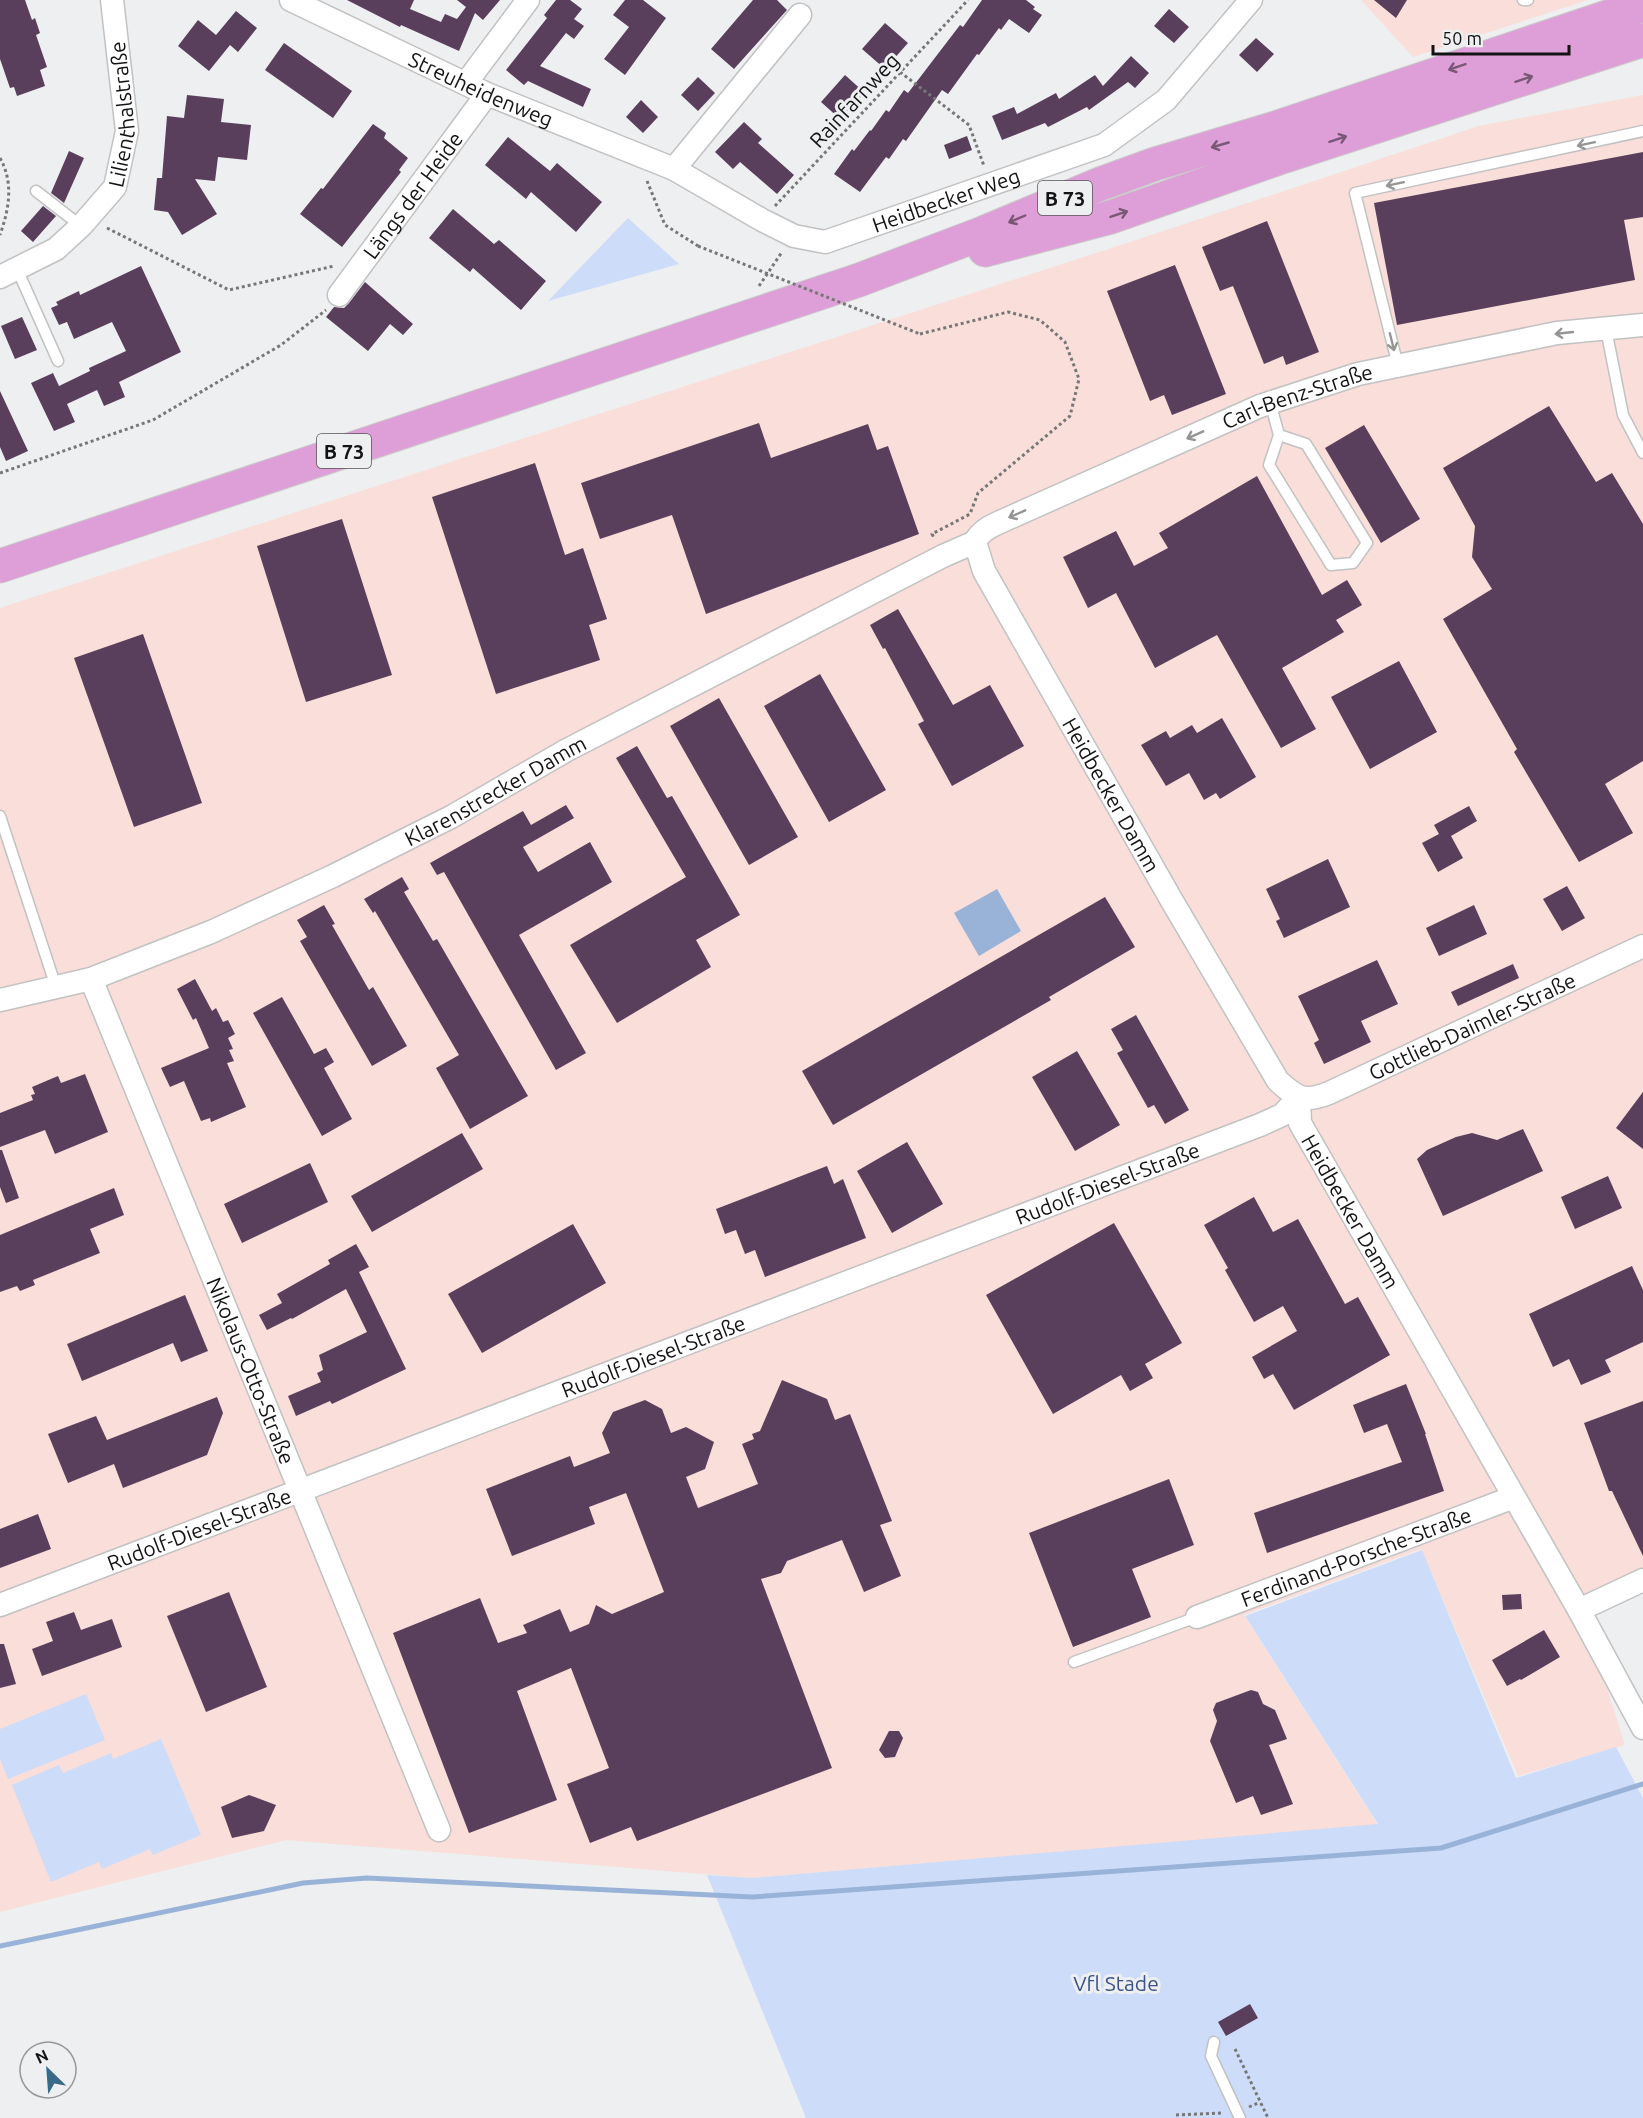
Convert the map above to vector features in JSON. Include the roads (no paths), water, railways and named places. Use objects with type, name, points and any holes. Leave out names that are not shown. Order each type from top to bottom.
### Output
[{"type":"main road","name":"B 73","points":[[0,566],[859,280],[1155,164],[1275,128],[1643,5]]},
{"type":"main road","name":"B 73","points":[[859,280],[987,250],[1111,217],[1282,156],[1643,40]]},
{"type":"street","name":"Lilienthalstraße","points":[[6,272],[56,249],[115,187],[127,132],[112,0]]},
{"type":"street","name":"Streuheidenweg","points":[[291,0],[487,94],[674,169],[762,220]]},
{"type":"street","points":[[466,83],[528,0]]},
{"type":"street","name":"Heidbecker Weg","points":[[762,220],[794,236],[825,242],[1104,145],[1166,100],[1251,0]]},
{"type":"street","points":[[674,169],[800,15]]},
{"type":"street","name":"Längs der Heide","points":[[339,295],[487,94]]},
{"type":"street","name":"Carl-Benz-Straße","points":[[975,542],[983,531],[1009,518],[1270,402],[1358,374],[1557,333],[1643,325]]},
{"type":"street","name":"Klarenstrecker Damm","points":[[0,1000],[91,979],[211,932],[345,871],[451,817],[567,750],[943,556],[975,542]]},
{"type":"street","name":"Heidbecker Damm","points":[[975,542],[984,571],[1239,1016],[1278,1081],[1299,1096],[1300,1123],[1579,1610],[1643,1728]]},
{"type":"street","name":"Gottlieb-Daimler-Straße","points":[[1299,1096],[1314,1099],[1329,1093],[1643,946]]},
{"type":"street","name":"Nikolaus-Otto-Straße","points":[[91,979],[439,1830]]},
{"type":"street","name":"Rudolf-Diesel-Straße","points":[[0,1605],[1260,1125],[1282,1115],[1299,1096]]},
{"type":"street","name":"Ferdinand-Porsche-Straße","points":[[1197,1617],[1514,1497]]},
{"type":"street","points":[[1579,1610],[1643,1580]]},
{"type":"lane","points":[[1523,0],[1528,0]]},
{"type":"lane","points":[[1398,366],[1355,193],[1643,131]]},
{"type":"lane","points":[[36,191],[84,222]]},
{"type":"lane","points":[[6,272],[58,361]]},
{"type":"lane","points":[[1606,328],[1623,415],[1643,453]]},
{"type":"lane","points":[[1270,402],[1279,435],[1269,465],[1331,565],[1353,563],[1367,543],[1306,444],[1279,435]]},
{"type":"lane","points":[[0,816],[56,987]]},
{"type":"lane","points":[[1074,1662],[1197,1617]]},
{"type":"lane","points":[[1214,2042],[1211,2056],[1238,2115]]},
{"type":"waterway","points":[[0,1946],[303,1883],[367,1878],[752,1897],[1441,1848],[1643,1784]]},
{"type":"park label","name":"Vfl Stade","points":[[1116,1983]]}]
